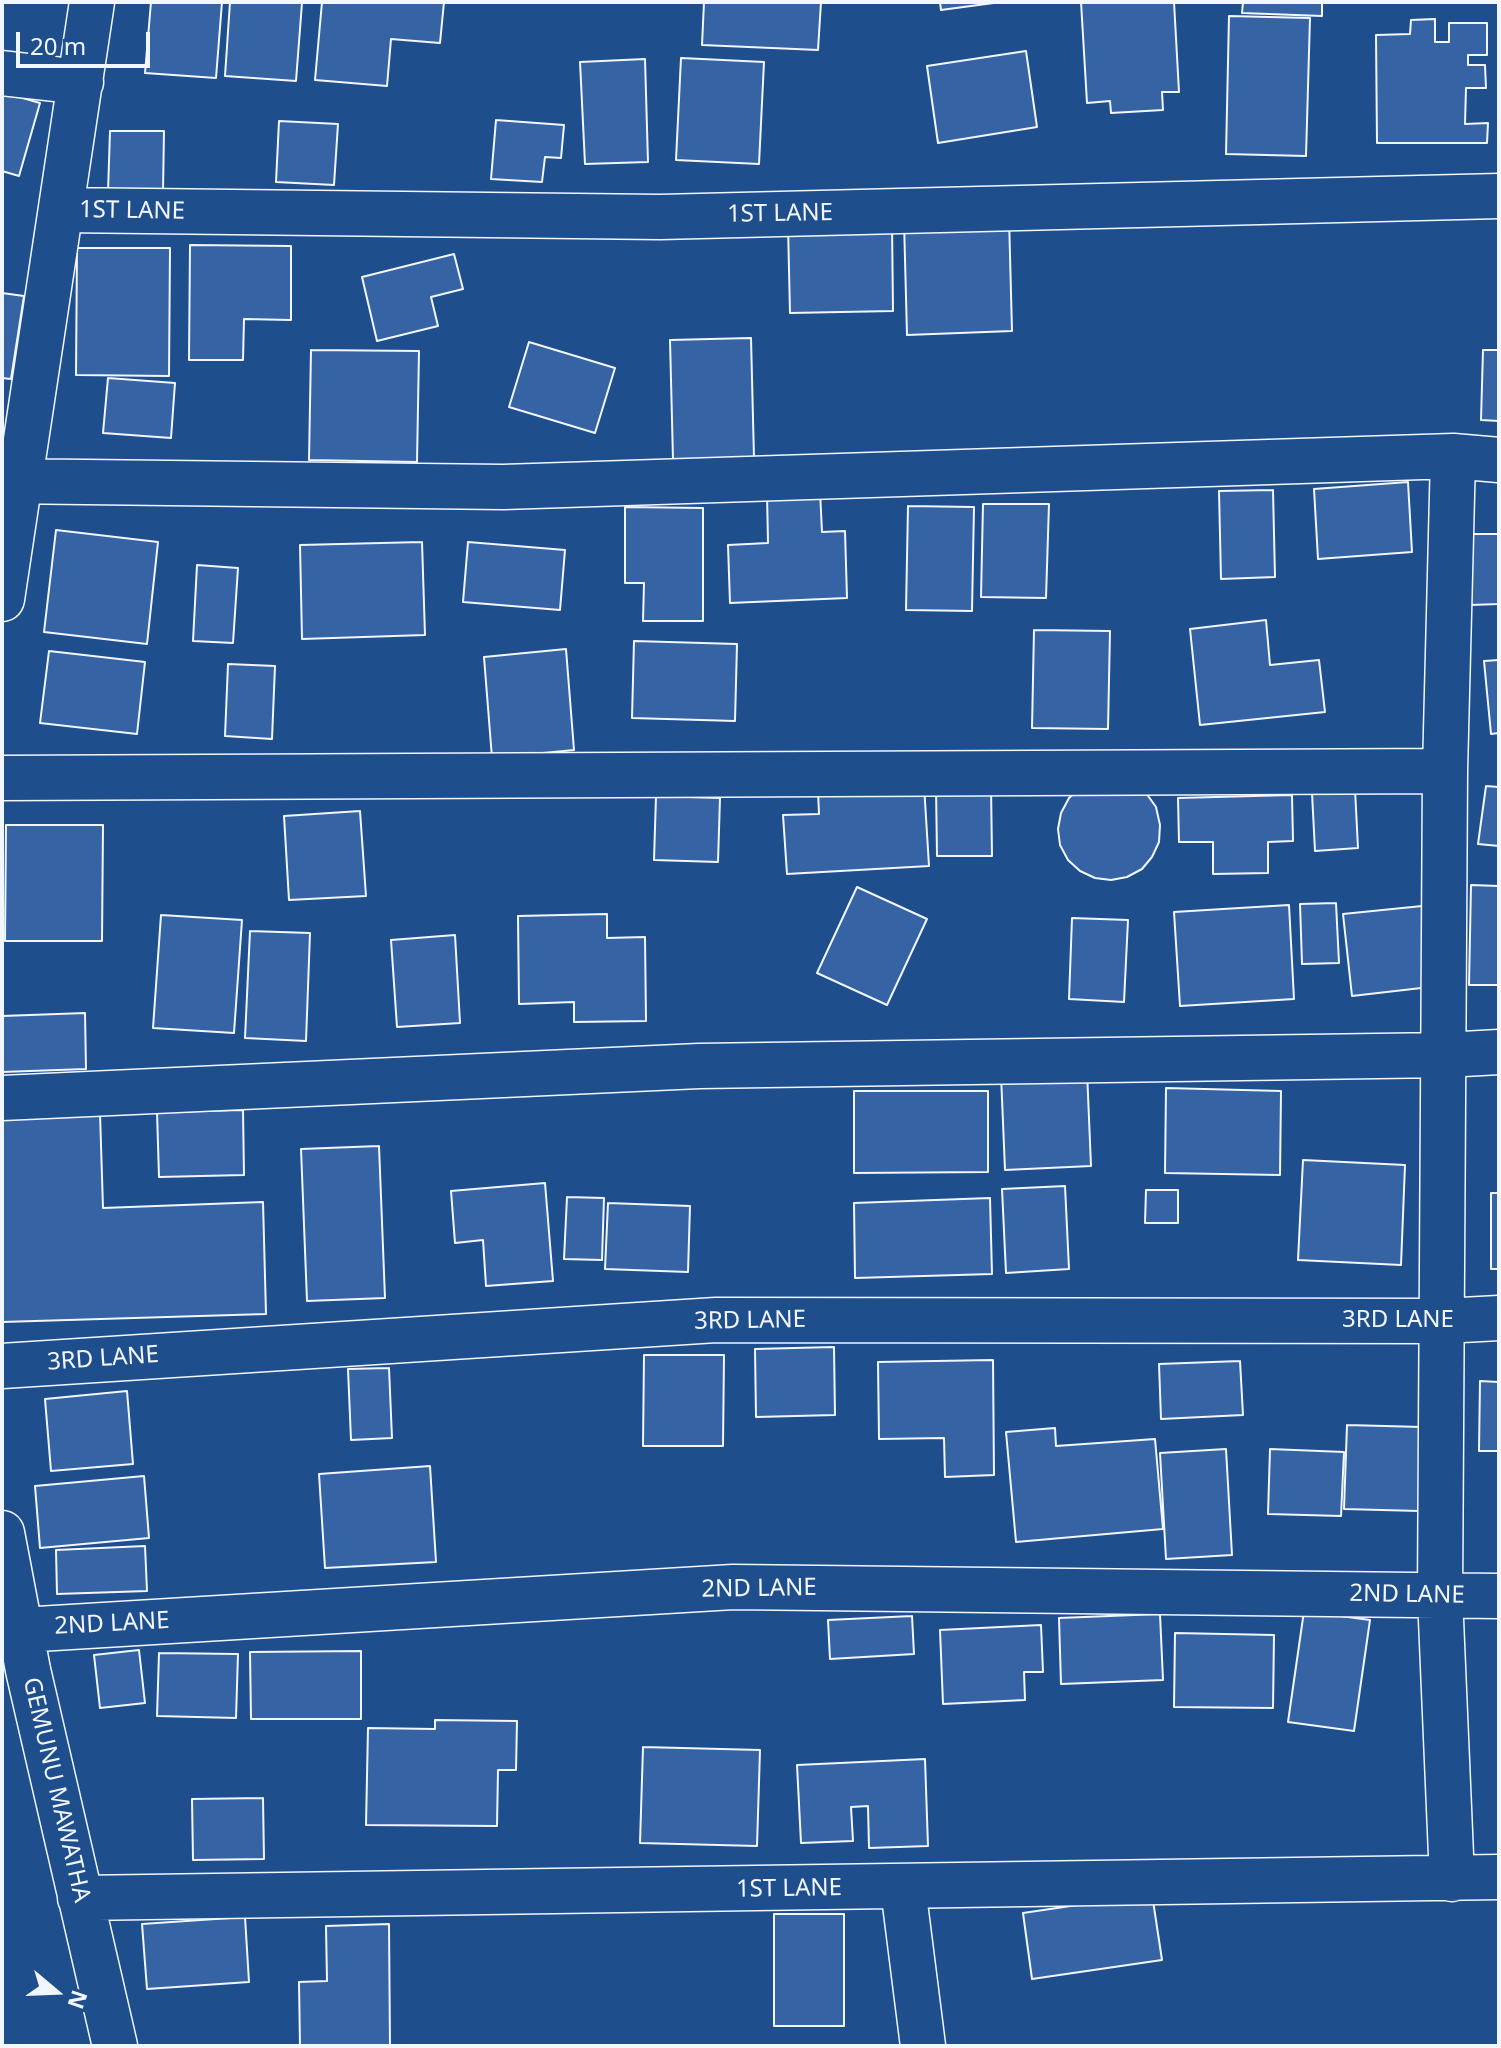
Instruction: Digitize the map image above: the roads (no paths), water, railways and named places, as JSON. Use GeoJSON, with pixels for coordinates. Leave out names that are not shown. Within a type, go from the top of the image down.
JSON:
{"type":"FeatureCollection","features":[{"type":"Feature","properties":{"kind":"street"},"geometry":{"type":"LineString","coordinates":[[2,599],[11,482],[61,210],[92,2]]}},
{"type":"Feature","properties":{"kind":"street"},"geometry":{"type":"LineString","coordinates":[[2,73],[81,82]]}},
{"type":"Feature","properties":{"kind":"street","name":"1ST LANE"},"geometry":{"type":"LineString","coordinates":[[61,210],[660,217],[1499,196]]}},
{"type":"Feature","properties":{"kind":"street"},"geometry":{"type":"LineString","coordinates":[[11,482],[503,487],[1453,456],[1499,460]]}},
{"type":"Feature","properties":{"kind":"street"},"geometry":{"type":"LineString","coordinates":[[1452,1879],[1440,1596],[1445,771],[1453,456]]}},
{"type":"Feature","properties":{"kind":"street"},"geometry":{"type":"LineString","coordinates":[[2,778],[1445,771]]}},
{"type":"Feature","properties":{"kind":"street"},"geometry":{"type":"LineString","coordinates":[[2,1098],[699,1066],[1499,1052]]}},
{"type":"Feature","properties":{"kind":"street","name":"3RD LANE"},"geometry":{"type":"LineString","coordinates":[[2,1366],[716,1320],[1443,1321],[1499,1318]]}},
{"type":"Feature","properties":{"kind":"street","name":"GEMUNU MAWATHA"},"geometry":{"type":"LineString","coordinates":[[2,1533],[17,1656],[115,2046]]}},
{"type":"Feature","properties":{"kind":"street","name":"2ND LANE"},"geometry":{"type":"LineString","coordinates":[[17,1656],[733,1587],[1499,1596]]}},
{"type":"Feature","properties":{"kind":"street","name":"1ST LANE"},"geometry":{"type":"LineString","coordinates":[[80,1898],[1499,1877]]}},
{"type":"Feature","properties":{"kind":"street"},"geometry":{"type":"LineString","coordinates":[[903,1888],[923,2046]]}}]}
